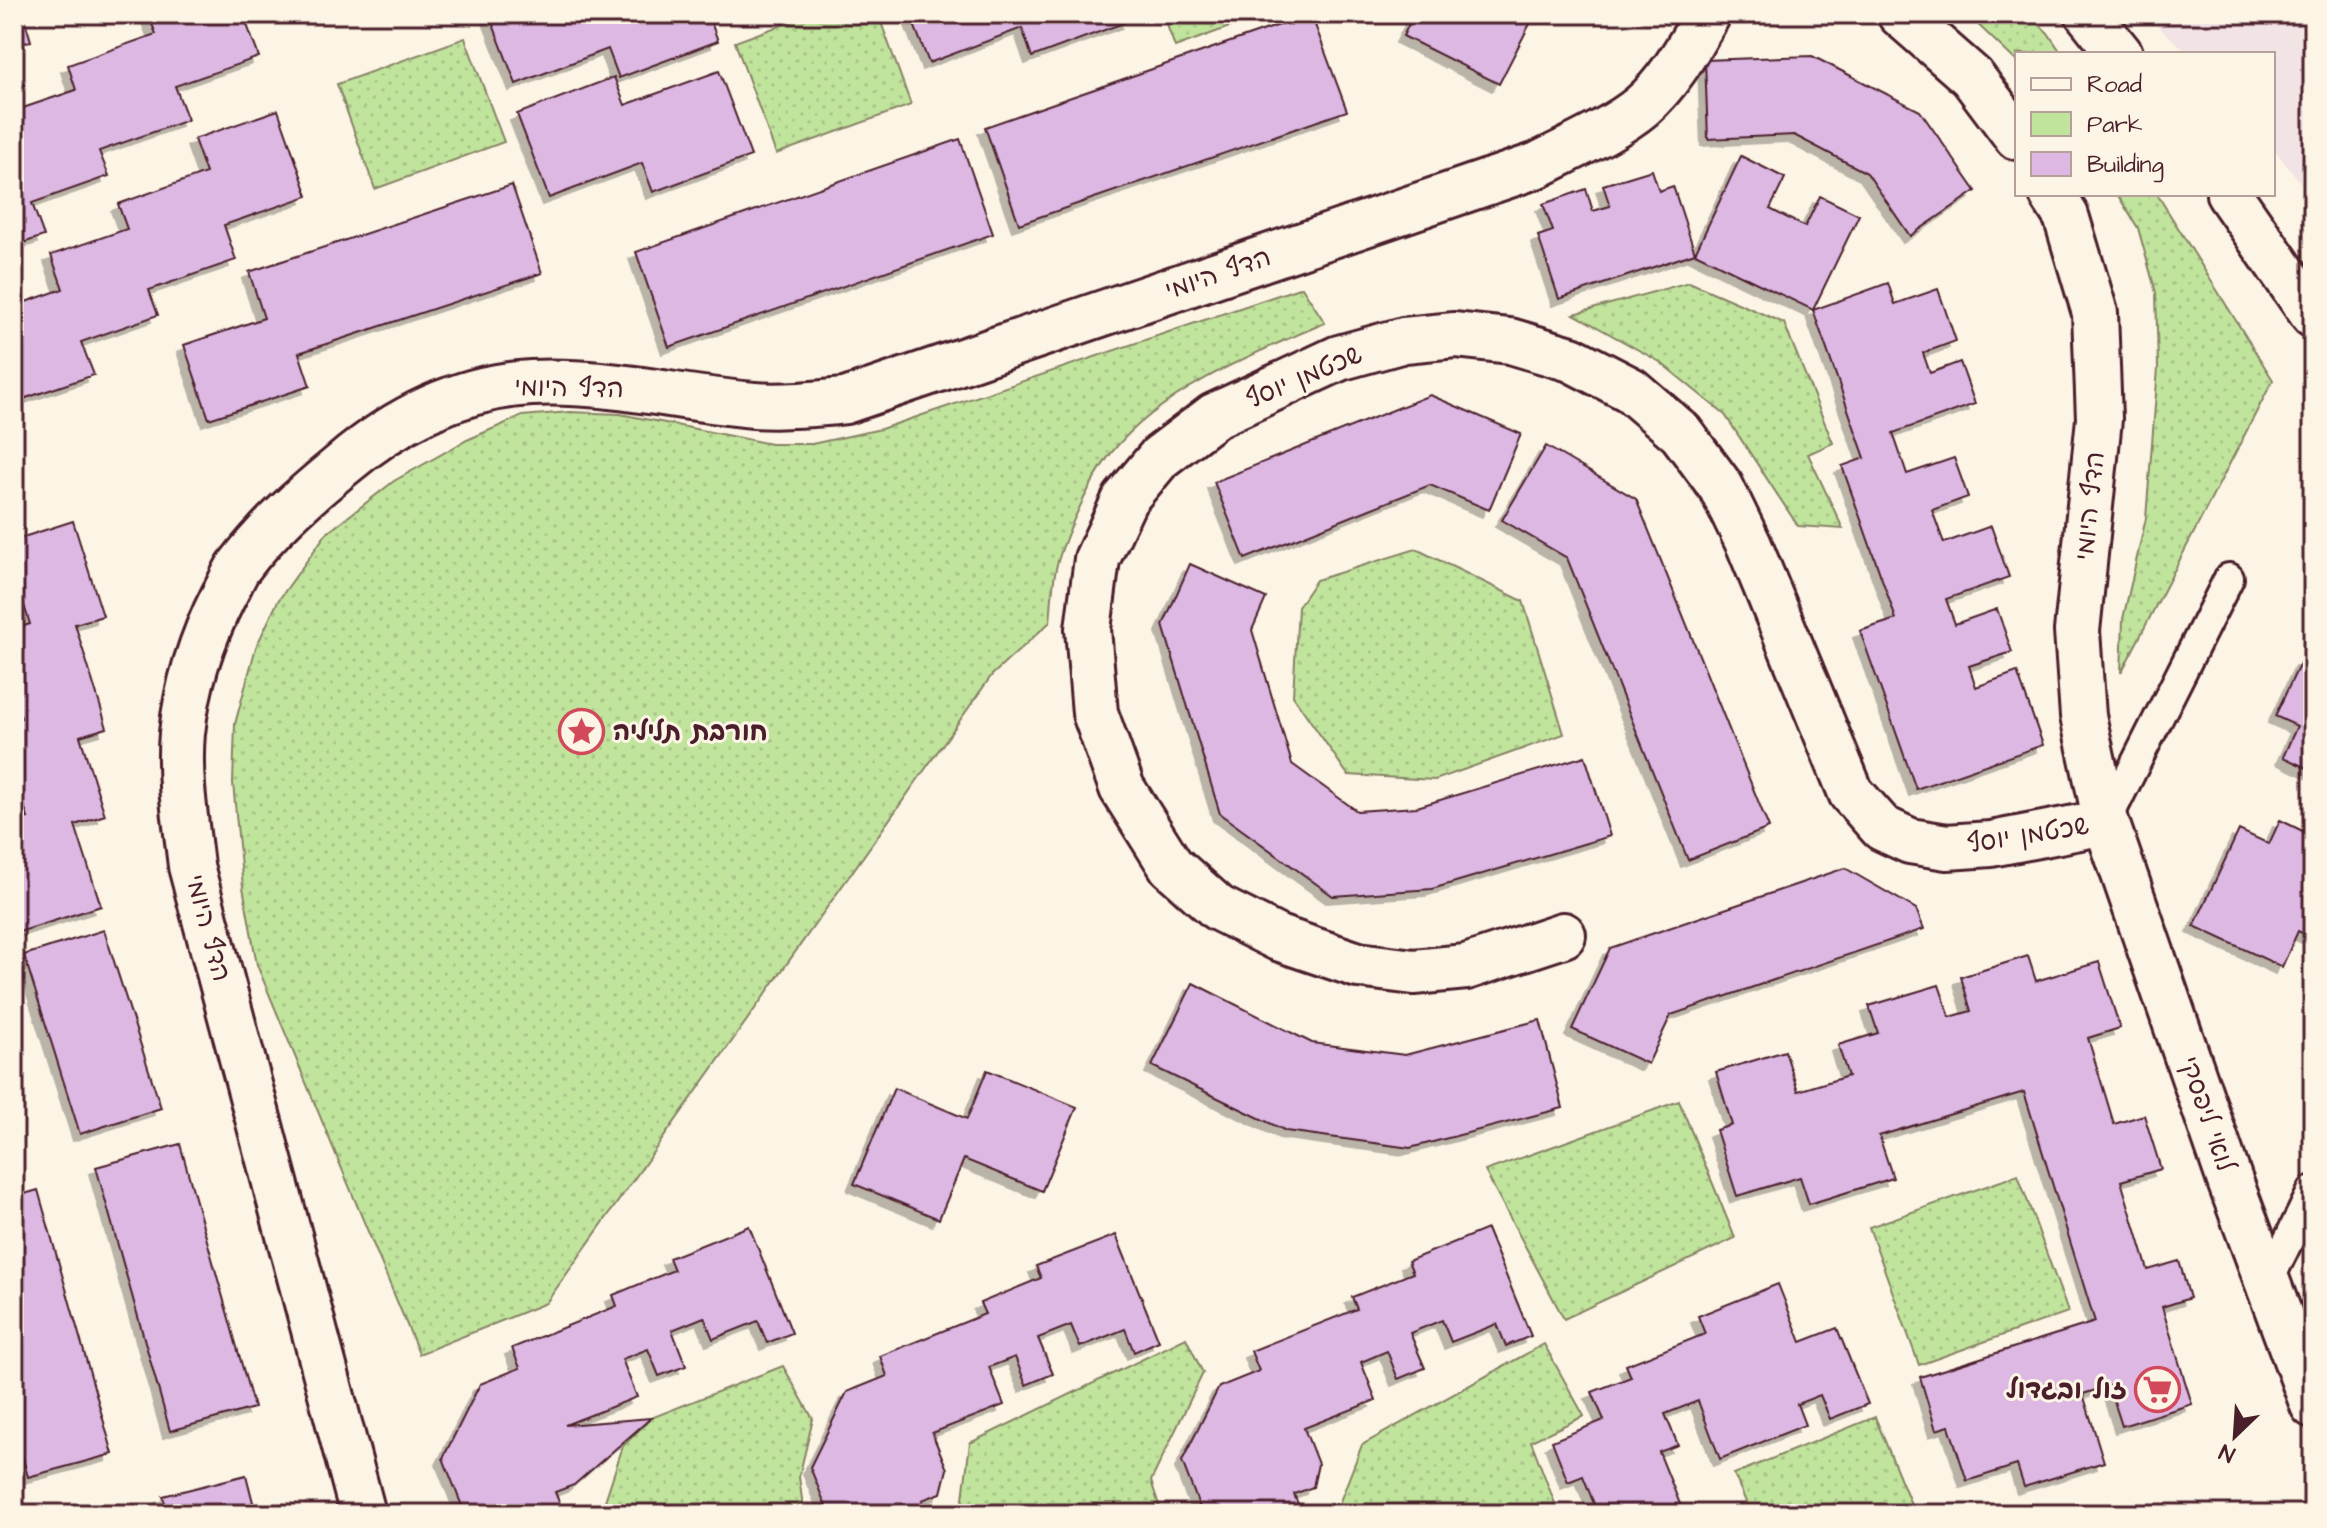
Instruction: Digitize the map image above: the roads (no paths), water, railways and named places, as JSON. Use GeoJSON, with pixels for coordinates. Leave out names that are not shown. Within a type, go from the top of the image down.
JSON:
{"type":"FeatureCollection","features":[{"type":"Feature","properties":{"kind":"street"},"geometry":{"type":"LineString","coordinates":[[1677,67],[1681,14]]}},
{"type":"Feature","properties":{"kind":"street","name":"הדף היומי"},"geometry":{"type":"LineString","coordinates":[[363,1514],[191,866],[182,792],[182,734],[204,636],[236,571],[264,537],[300,500],[353,455],[397,424],[438,404],[482,389],[532,383],[599,384],[755,405],[845,401],[1538,165],[1605,130],[1642,106],[1677,67],[1708,14]]}},
{"type":"Feature","properties":{"kind":"street"},"geometry":{"type":"LineString","coordinates":[[1900,14],[1972,77],[2015,134]]}},
{"type":"Feature","properties":{"kind":"street"},"geometry":{"type":"LineString","coordinates":[[2088,14],[2118,52]]}},
{"type":"Feature","properties":{"kind":"street","name":"הדף היומי"},"geometry":{"type":"LineString","coordinates":[[2053,196],[2066,216],[2095,313],[2099,419],[2077,631],[2083,716],[2106,822]]}},
{"type":"Feature","properties":{"kind":"street"},"geometry":{"type":"LineString","coordinates":[[2230,196],[2313,315]]}},
{"type":"Feature","properties":{"kind":"street","name":"שכטמן יוסף"},"geometry":{"type":"LineString","coordinates":[[1563,935],[1466,967],[1414,972],[1358,965],[1278,938],[1218,908],[1171,866],[1122,788],[1095,713],[1088,629],[1097,559],[1125,499],[1160,457],[1214,416],[1339,358],[1404,340],[1455,335],[1510,341],[1571,359],[1631,390],[1681,433],[1721,487],[1749,545],[1851,793],[1882,828],[1910,841],[1947,847],[1991,844],[2106,822]]}},
{"type":"Feature","properties":{"kind":"street","name":"לואי ליפסקי"},"geometry":{"type":"LineString","coordinates":[[2106,822],[2230,1181],[2313,1405]]}},
{"type":"Feature","properties":{"kind":"lane"},"geometry":{"type":"LineString","coordinates":[[2106,822],[2229,578]]}},
{"type":"Feature","properties":{"kind":"lane"},"geometry":{"type":"LineString","coordinates":[[2268,1282],[2313,1190]]}},
{"type":"Feature","properties":{"kind":"place","name":"חורבת תליליה"},"geometry":{"type":"Point","coordinates":[582,732]}},
{"type":"Feature","properties":{"kind":"place","name":"זול ובגדול"},"geometry":{"type":"Point","coordinates":[2158,1390]}}]}
